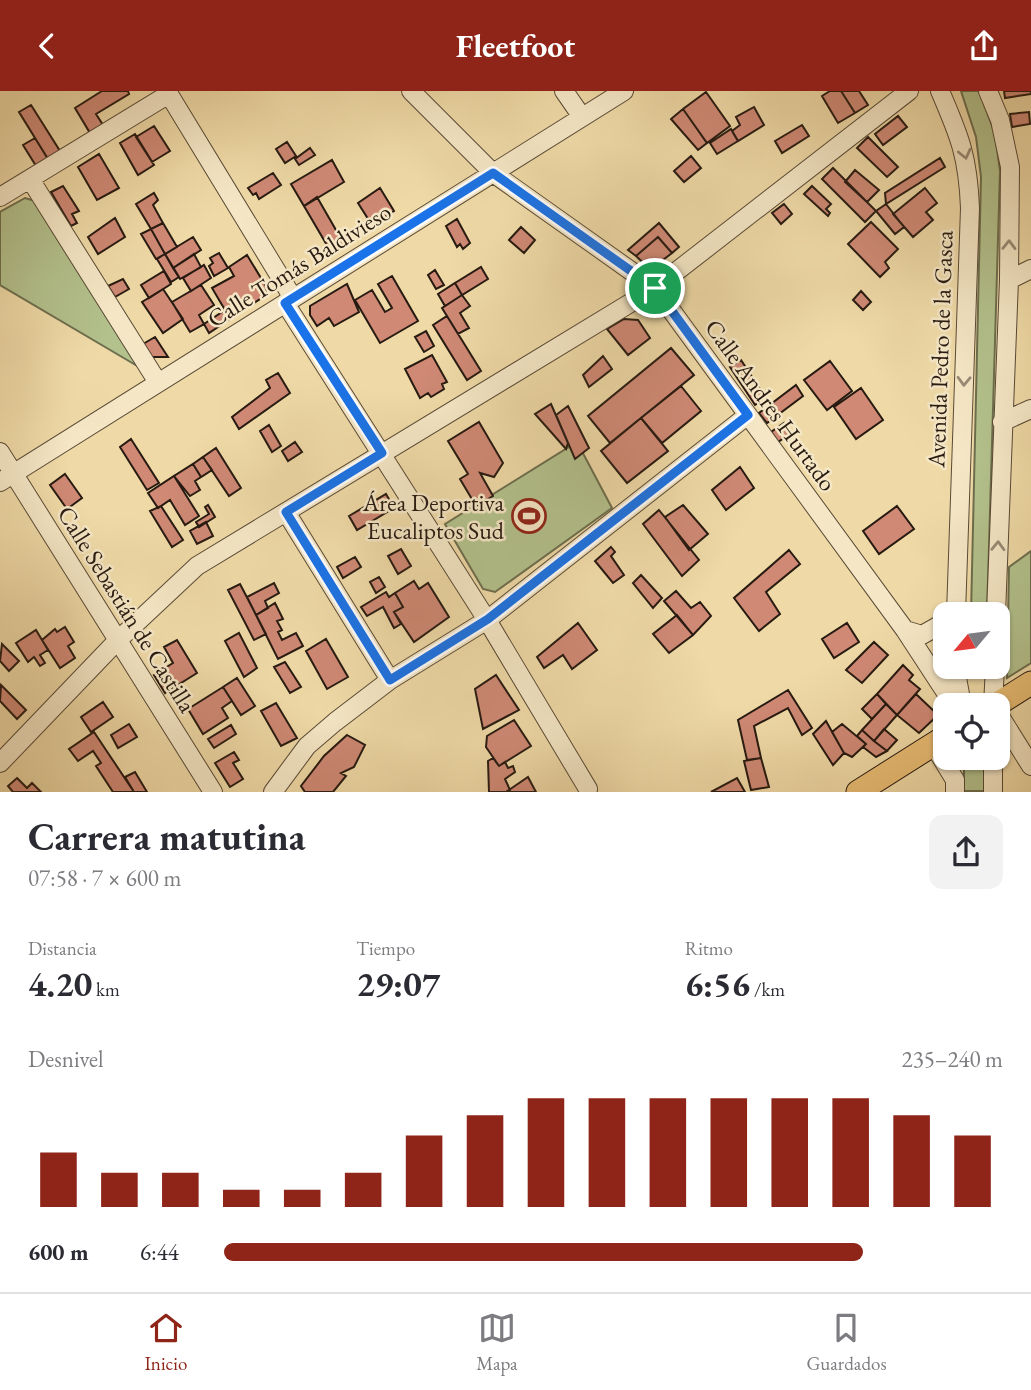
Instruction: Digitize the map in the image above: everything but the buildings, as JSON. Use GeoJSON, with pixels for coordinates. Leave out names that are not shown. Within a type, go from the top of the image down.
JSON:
{"type":"FeatureCollection","features":[{"type":"Feature","properties":{"kind":"main road"},"geometry":{"type":"LineString","coordinates":[[1010,696],[1031,683]]}},
{"type":"Feature","properties":{"kind":"main road"},"geometry":{"type":"LineString","coordinates":[[858,792],[933,745]]}},
{"type":"Feature","properties":{"kind":"street","name":"Calle Andres Hurtado"},"geometry":{"type":"LineString","coordinates":[[411,91],[493,173],[655,288],[905,630],[946,693]]}},
{"type":"Feature","properties":{"kind":"street"},"geometry":{"type":"LineString","coordinates":[[564,91],[582,117]]}},
{"type":"Feature","properties":{"kind":"street","name":"Calle Tomás Baldivieso"},"geometry":{"type":"LineString","coordinates":[[7,478],[157,381],[624,91]]}},
{"type":"Feature","properties":{"kind":"street"},"geometry":{"type":"LineString","coordinates":[[0,763],[117,641],[197,566],[655,288],[909,91]]}},
{"type":"Feature","properties":{"kind":"street","name":"Avenida Pedro de la Gasca"},"geometry":{"type":"LineString","coordinates":[[940,91],[962,142],[970,195],[954,602]]}},
{"type":"Feature","properties":{"kind":"street"},"geometry":{"type":"LineString","coordinates":[[988,91],[1006,143],[1010,167],[1009,280],[996,602]]}},
{"type":"Feature","properties":{"kind":"street"},"geometry":{"type":"LineString","coordinates":[[0,197],[168,92],[289,300],[488,619],[587,789]]}},
{"type":"Feature","properties":{"kind":"street"},"geometry":{"type":"LineString","coordinates":[[30,179],[157,381]]}},
{"type":"Feature","properties":{"kind":"street"},"geometry":{"type":"LineString","coordinates":[[1009,280],[1031,269]]}},
{"type":"Feature","properties":{"kind":"street"},"geometry":{"type":"LineString","coordinates":[[1002,422],[1031,409]]}},
{"type":"Feature","properties":{"kind":"street"},"geometry":{"type":"LineString","coordinates":[[273,792],[307,746],[390,680],[488,619],[748,415]]}},
{"type":"Feature","properties":{"kind":"street","name":"Calle Sebastián de Castilla"},"geometry":{"type":"LineString","coordinates":[[0,452],[7,478],[117,641],[213,792]]}},
{"type":"Feature","properties":{"kind":"street"},"geometry":{"type":"LineString","coordinates":[[286,512],[390,680]]}},
{"type":"Feature","properties":{"kind":"street"},"geometry":{"type":"LineString","coordinates":[[905,630],[922,635],[933,629]]}},
{"type":"Feature","properties":{"kind":"street"},"geometry":{"type":"LineString","coordinates":[[1010,732],[1031,766]]}},
{"type":"Feature","properties":{"kind":"street"},"geometry":{"type":"LineString","coordinates":[[951,770],[955,780],[955,792]]}},
{"type":"Feature","properties":{"kind":"street"},"geometry":{"type":"LineString","coordinates":[[993,770],[993,792]]}},
{"type":"Feature","properties":{"kind":"green space"},"geometry":{"type":"Polygon","coordinates":[[[961,91],[979,91],[995,134],[1000,171],[987,602],[971,602],[981,177],[976,137],[961,91]]]}},
{"type":"Feature","properties":{"kind":"green space"},"geometry":{"type":"Polygon","coordinates":[[[25,198],[35,201],[139,367],[0,285],[0,212],[25,198]]]}},
{"type":"Feature","properties":{"kind":"green space","name":"Área Deportiva Eucaliptos Sud"},"geometry":{"type":"Polygon","coordinates":[[[577,442],[612,508],[495,592],[483,589],[445,524],[577,442]]]}},
{"type":"Feature","properties":{"kind":"green space"},"geometry":{"type":"Polygon","coordinates":[[[1031,551],[1031,663],[1010,676],[1008,602],[1009,567],[1031,551]]]}},
{"type":"Feature","properties":{"kind":"green space"},"geometry":{"type":"Polygon","coordinates":[[[964,770],[988,770],[988,791],[964,791],[964,770]]]}},
{"type":"Feature","properties":{"kind":"place","name":"Área Deportiva Eucaliptos Sud"},"geometry":{"type":"Point","coordinates":[529,516]}},
{"type":"Feature","properties":{"kind":"route"},"geometry":{"type":"LineString","coordinates":[[493,173],[655,288],[748,415],[488,619],[390,680],[286,512],[382,453],[285,303],[493,173]]}}]}
